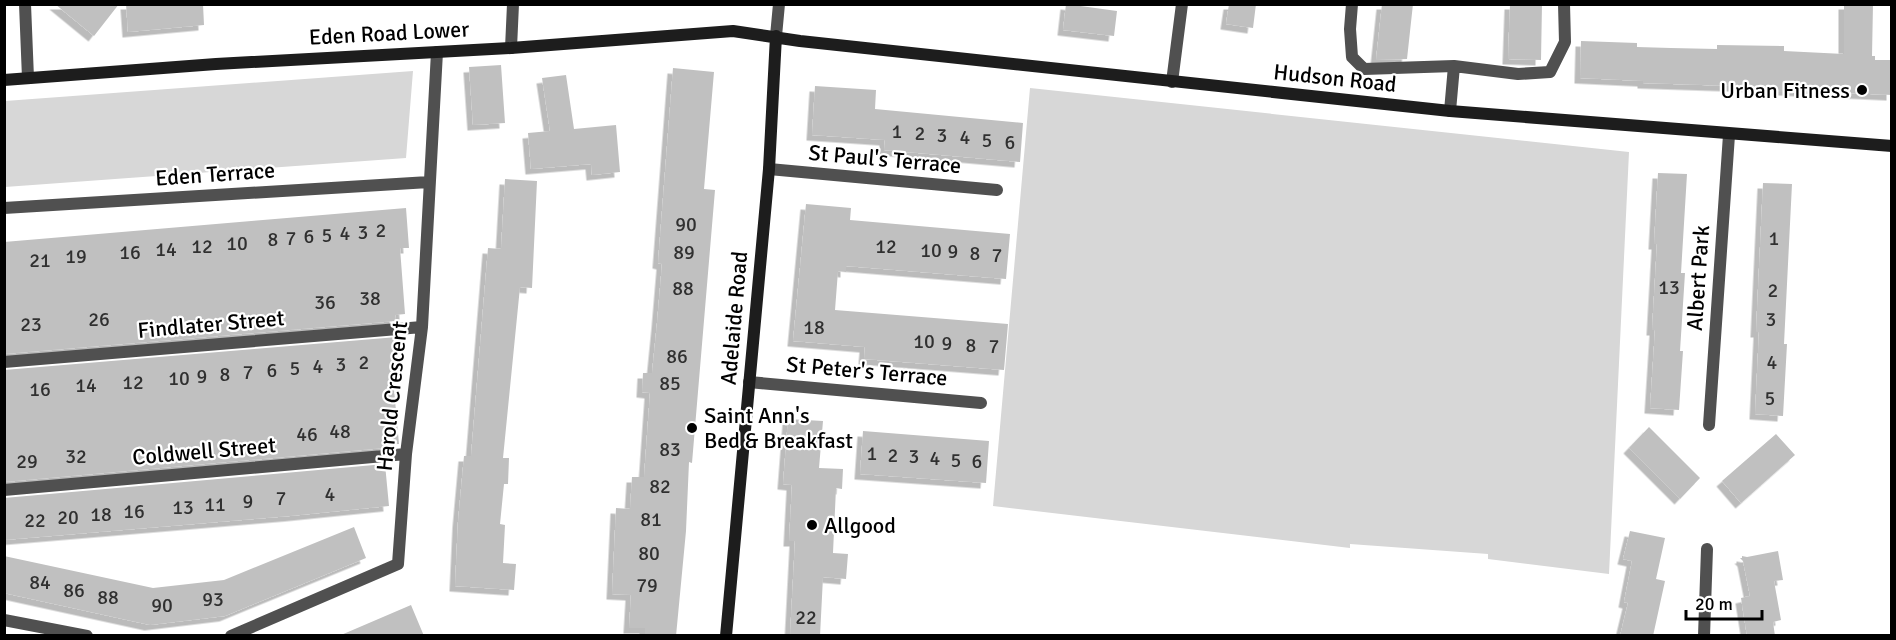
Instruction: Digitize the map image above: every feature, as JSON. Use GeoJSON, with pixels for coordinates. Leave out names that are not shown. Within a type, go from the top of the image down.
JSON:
{"type":"FeatureCollection","features":[{"type":"Feature","properties":{"kind":"street"},"geometry":{"type":"LineString","coordinates":[[25,4],[28,78]]}},
{"type":"Feature","properties":{"kind":"street"},"geometry":{"type":"LineString","coordinates":[[511,48],[513,4]]}},
{"type":"Feature","properties":{"kind":"street","name":"Adelaide Road"},"geometry":{"type":"LineString","coordinates":[[726,636],[769,169],[779,4]]}},
{"type":"Feature","properties":{"kind":"street"},"geometry":{"type":"LineString","coordinates":[[1172,82],[1182,4]]}},
{"type":"Feature","properties":{"kind":"street"},"geometry":{"type":"LineString","coordinates":[[1352,4],[1350,30],[1352,57],[1364,69],[1454,66],[1518,74],[1550,72],[1565,42],[1564,4]]}},
{"type":"Feature","properties":{"kind":"street","name":"Eden Road Lower"},"geometry":{"type":"LineString","coordinates":[[4,80],[228,63],[511,48],[733,31],[776,36]]}},
{"type":"Feature","properties":{"kind":"street","name":"Hudson Road"},"geometry":{"type":"LineString","coordinates":[[776,36],[800,41],[1450,111],[1730,135],[1892,146]]}},
{"type":"Feature","properties":{"kind":"street","name":"Harold Crescent"},"geometry":{"type":"LineString","coordinates":[[231,636],[398,564],[406,454],[422,327],[437,52]]}},
{"type":"Feature","properties":{"kind":"street"},"geometry":{"type":"LineString","coordinates":[[1450,111],[1454,66]]}},
{"type":"Feature","properties":{"kind":"street","name":"Albert Park"},"geometry":{"type":"LineString","coordinates":[[1709,425],[1730,135]]}},
{"type":"Feature","properties":{"kind":"street","name":"St Paul's Terrace"},"geometry":{"type":"LineString","coordinates":[[769,169],[997,190]]}},
{"type":"Feature","properties":{"kind":"street","name":"Eden Terrace"},"geometry":{"type":"LineString","coordinates":[[4,208],[429,182]]}},
{"type":"Feature","properties":{"kind":"street","name":"Findlater Street"},"geometry":{"type":"LineString","coordinates":[[4,363],[422,327]]}},
{"type":"Feature","properties":{"kind":"street","name":"St Peter's Terrace"},"geometry":{"type":"LineString","coordinates":[[749,382],[981,403]]}},
{"type":"Feature","properties":{"kind":"street","name":"Coldwell Street"},"geometry":{"type":"LineString","coordinates":[[4,490],[406,454]]}},
{"type":"Feature","properties":{"kind":"street"},"geometry":{"type":"LineString","coordinates":[[1704,636],[1707,549]]}},
{"type":"Feature","properties":{"kind":"street"},"geometry":{"type":"LineString","coordinates":[[4,620],[87,636]]}},
{"type":"Feature","properties":{"kind":"shaded area"},"geometry":{"type":"Polygon","coordinates":[[[413,71],[406,158],[5,187],[5,101],[413,71]]]}},
{"type":"Feature","properties":{"kind":"shaded area"},"geometry":{"type":"Polygon","coordinates":[[[1030,88],[1629,152],[1609,574],[1488,559],[1488,554],[1350,544],[1350,548],[993,506],[1030,88]]]}},
{"type":"Feature","properties":{"kind":"building"},"geometry":{"type":"Polygon","coordinates":[[[55,4],[119,4],[94,36],[55,4]]]}},
{"type":"Feature","properties":{"kind":"building"},"geometry":{"type":"Polygon","coordinates":[[[126,4],[203,4],[204,25],[128,32],[126,4]]]}},
{"type":"Feature","properties":{"kind":"building"},"geometry":{"type":"Polygon","coordinates":[[[1066,4],[1117,11],[1114,36],[1063,30],[1066,4]]]}},
{"type":"Feature","properties":{"kind":"building"},"geometry":{"type":"Polygon","coordinates":[[[1229,4],[1256,4],[1253,28],[1226,24],[1229,4]]]}},
{"type":"Feature","properties":{"kind":"building"},"geometry":{"type":"Polygon","coordinates":[[[1382,4],[1413,4],[1407,59],[1376,60],[1382,4]]]}},
{"type":"Feature","properties":{"kind":"building"},"geometry":{"type":"Polygon","coordinates":[[[1510,4],[1542,4],[1541,60],[1508,59],[1510,4]]]}},
{"type":"Feature","properties":{"kind":"building"},"geometry":{"type":"Polygon","coordinates":[[[1844,4],[1873,4],[1872,56],[1875,56],[1875,60],[1892,60],[1892,95],[1783,90],[1783,92],[1762,92],[1762,87],[1643,83],[1643,81],[1580,78],[1581,41],[1637,43],[1637,47],[1671,48],[1717,49],[1717,45],[1784,46],[1784,51],[1844,54],[1844,4]]]}},
{"type":"Feature","properties":{"kind":"building"},"geometry":{"type":"Polygon","coordinates":[[[501,65],[505,123],[473,125],[469,67],[501,65]]]}},
{"type":"Feature","properties":{"kind":"building"},"geometry":{"type":"Polygon","coordinates":[[[673,68],[714,72],[704,189],[715,190],[692,463],[689,462],[686,531],[676,636],[645,636],[645,628],[629,628],[631,595],[612,594],[616,508],[630,509],[632,477],[644,477],[650,393],[642,392],[643,373],[652,373],[657,323],[662,264],[658,263],[673,68]]]}},
{"type":"Feature","properties":{"kind":"building"},"geometry":{"type":"Polygon","coordinates":[[[566,75],[574,129],[616,125],[620,172],[592,175],[591,164],[531,169],[528,133],[550,131],[542,78],[566,75]]]}},
{"type":"Feature","properties":{"kind":"building"},"geometry":{"type":"Polygon","coordinates":[[[815,86],[876,90],[875,109],[1023,123],[1020,162],[884,150],[885,140],[812,135],[815,86]]]}},
{"type":"Feature","properties":{"kind":"building"},"geometry":{"type":"Polygon","coordinates":[[[1658,173],[1687,174],[1681,273],[1685,273],[1679,410],[1650,408],[1655,330],[1652,330],[1658,173]]]}},
{"type":"Feature","properties":{"kind":"building"},"geometry":{"type":"Polygon","coordinates":[[[505,179],[537,181],[532,288],[520,287],[503,458],[509,458],[508,484],[504,484],[500,524],[505,525],[503,563],[516,564],[514,590],[455,586],[464,456],[471,456],[488,248],[501,249],[505,179]]]}},
{"type":"Feature","properties":{"kind":"building"},"geometry":{"type":"Polygon","coordinates":[[[1763,183],[1792,184],[1783,416],[1755,414],[1759,332],[1756,332],[1763,183]]]}},
{"type":"Feature","properties":{"kind":"building"},"geometry":{"type":"Polygon","coordinates":[[[806,204],[851,208],[850,220],[1010,234],[1006,279],[846,266],[846,272],[838,271],[835,310],[1008,324],[1004,370],[864,359],[865,347],[793,341],[806,204]]]}},
{"type":"Feature","properties":{"kind":"building"},"geometry":{"type":"Polygon","coordinates":[[[406,208],[409,248],[400,248],[405,314],[395,315],[396,321],[4,354],[4,242],[406,208]]]}},
{"type":"Feature","properties":{"kind":"building"},"geometry":{"type":"Polygon","coordinates":[[[397,337],[400,377],[393,378],[399,444],[383,445],[384,448],[4,482],[4,370],[397,337]]]}},
{"type":"Feature","properties":{"kind":"building"},"geometry":{"type":"Polygon","coordinates":[[[788,419],[823,421],[819,468],[843,469],[842,489],[836,488],[833,553],[848,554],[846,579],[823,577],[820,636],[790,636],[795,541],[789,541],[792,485],[783,484],[788,419]]]}},
{"type":"Feature","properties":{"kind":"building"},"geometry":{"type":"Polygon","coordinates":[[[1649,427],[1700,478],[1680,499],[1629,448],[1649,427]]]}},
{"type":"Feature","properties":{"kind":"building"},"geometry":{"type":"Polygon","coordinates":[[[863,431],[989,441],[986,483],[860,474],[863,431]]]}},
{"type":"Feature","properties":{"kind":"building"},"geometry":{"type":"Polygon","coordinates":[[[1776,434],[1795,455],[1741,503],[1722,481],[1776,434]]]}},
{"type":"Feature","properties":{"kind":"building"},"geometry":{"type":"Polygon","coordinates":[[[385,464],[389,506],[4,540],[4,498],[385,464]]]}},
{"type":"Feature","properties":{"kind":"building"},"geometry":{"type":"Polygon","coordinates":[[[354,527],[366,558],[225,616],[150,625],[4,593],[4,556],[153,588],[224,580],[354,527]]]}},
{"type":"Feature","properties":{"kind":"building"},"geometry":{"type":"Polygon","coordinates":[[[1630,531],[1665,538],[1656,579],[1665,581],[1653,636],[1620,636],[1628,603],[1624,602],[1632,561],[1623,559],[1630,531]]]}},
{"type":"Feature","properties":{"kind":"building"},"geometry":{"type":"Polygon","coordinates":[[[1778,551],[1783,580],[1774,581],[1781,620],[1773,622],[1775,636],[1747,636],[1741,598],[1750,596],[1743,561],[1740,558],[1778,551]]]}},
{"type":"Feature","properties":{"kind":"building"},"geometry":{"type":"Polygon","coordinates":[[[411,605],[424,636],[341,636],[341,635],[411,605]]]}},
{"type":"Feature","properties":{"kind":"place","name":"Urban Fitness"},"geometry":{"type":"Point","coordinates":[1862,90]}},
{"type":"Feature","properties":{"kind":"place","name":"Saint Ann's Bed & Breakfast"},"geometry":{"type":"Point","coordinates":[692,428]}},
{"type":"Feature","properties":{"kind":"place","name":"Allgood"},"geometry":{"type":"Point","coordinates":[812,525]}}]}
